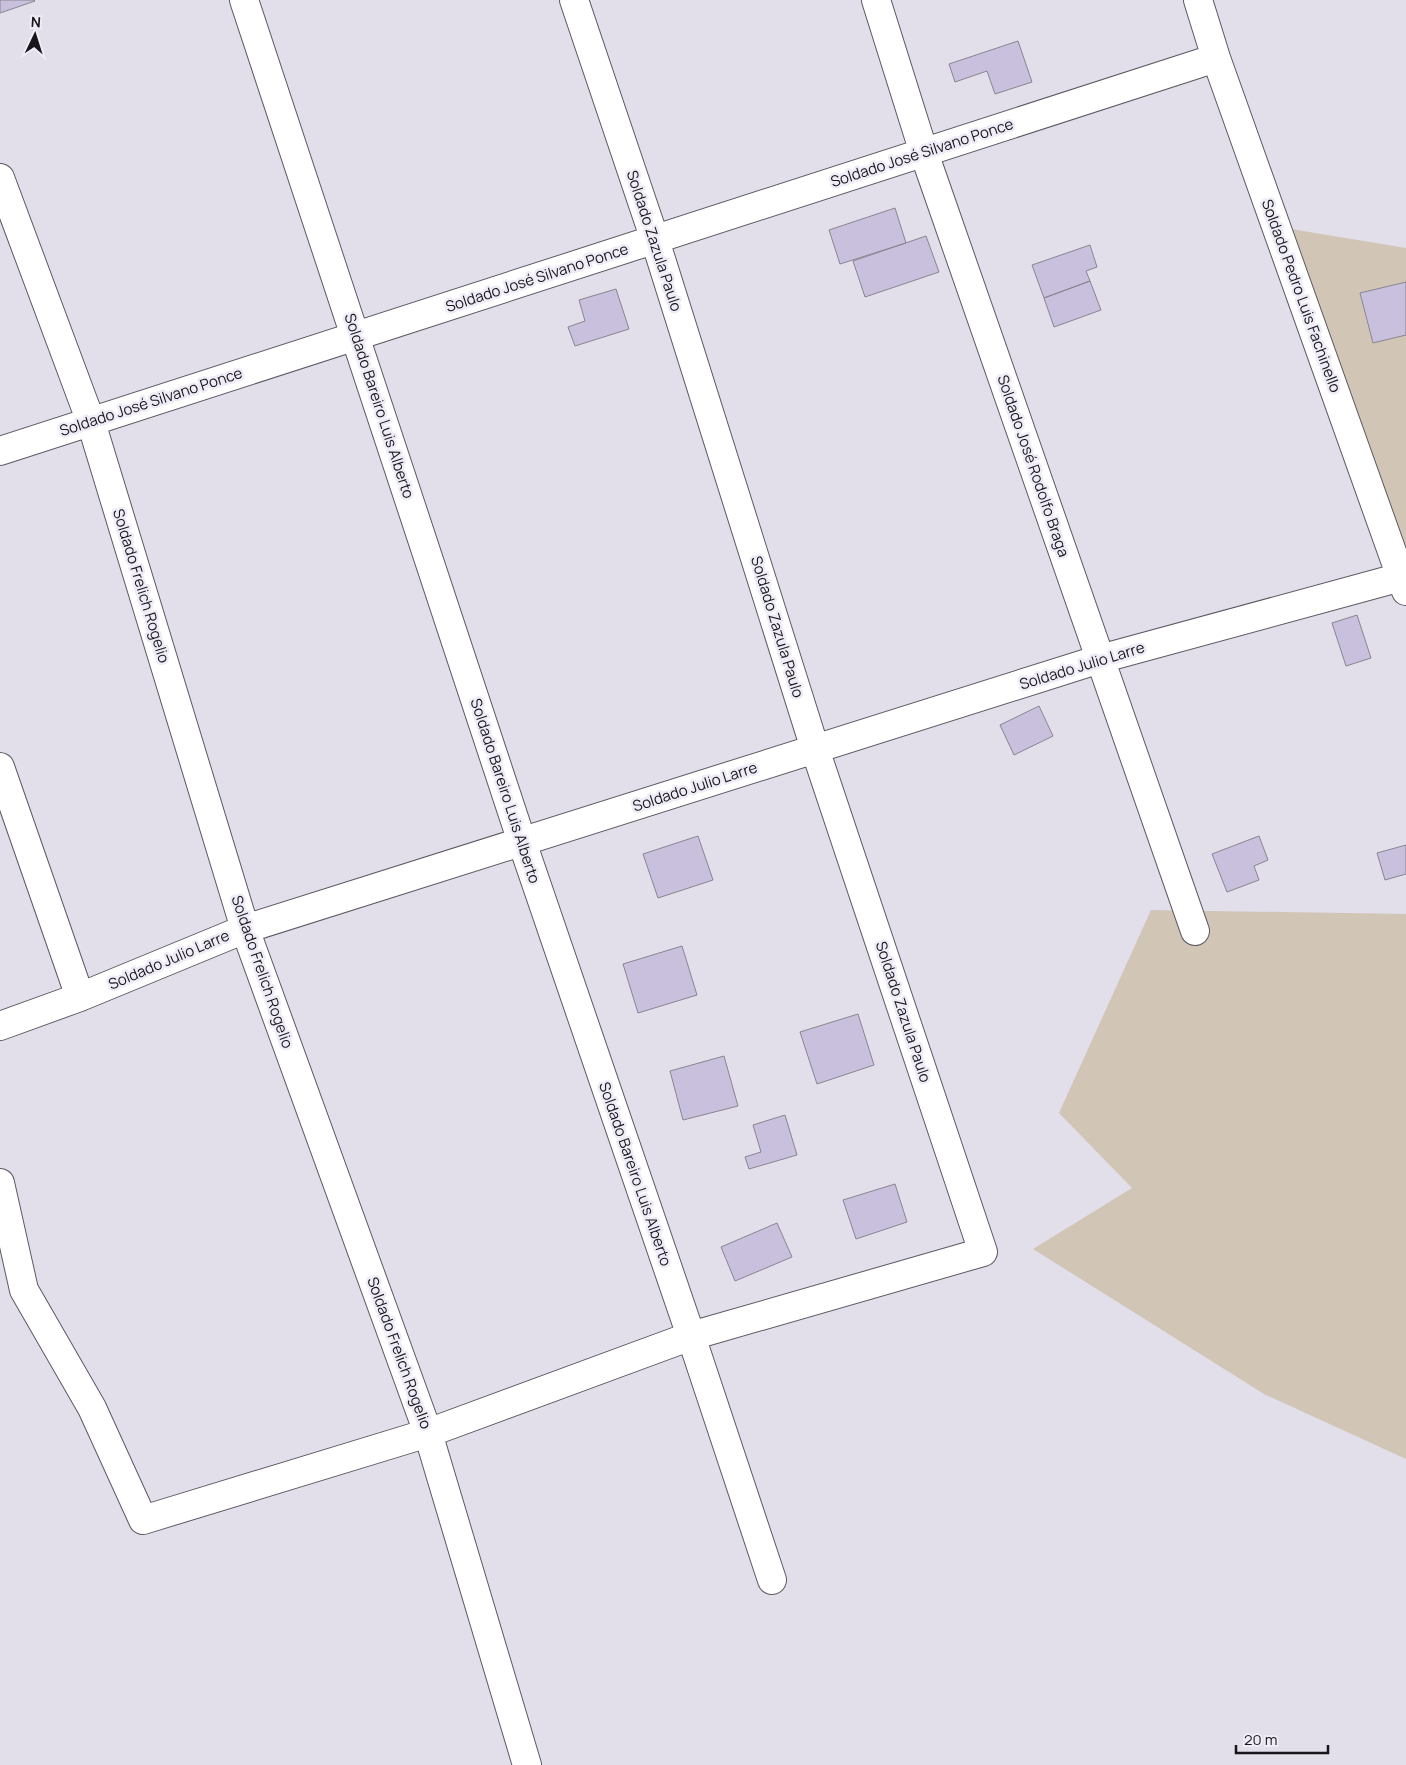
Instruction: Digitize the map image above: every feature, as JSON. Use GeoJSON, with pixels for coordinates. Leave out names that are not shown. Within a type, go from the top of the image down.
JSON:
{"type":"FeatureCollection","features":[{"type":"Feature","properties":{"kind":"street","name":"Soldado Bareiro Luis Alberto"},"geometry":{"type":"LineString","coordinates":[[244,0],[522,842],[691,1336],[772,1580]]}},
{"type":"Feature","properties":{"kind":"street","name":"Soldado Zazula Paulo"},"geometry":{"type":"LineString","coordinates":[[574,0],[655,240],[815,749],[983,1252],[691,1336]]}},
{"type":"Feature","properties":{"kind":"street","name":"Soldado José Rodolfo Braga"},"geometry":{"type":"LineString","coordinates":[[876,0],[924,152],[1195,930]]}},
{"type":"Feature","properties":{"kind":"street","name":"Soldado Pedro Luis Fachinello"},"geometry":{"type":"LineString","coordinates":[[1198,0],[1216,58],[1404,584]]}},
{"type":"Feature","properties":{"kind":"street","name":"Soldado José Silvano Ponce"},"geometry":{"type":"LineString","coordinates":[[0,451],[1216,58]]}},
{"type":"Feature","properties":{"kind":"street","name":"Soldado Frelich Rogelio"},"geometry":{"type":"LineString","coordinates":[[0,178],[91,422],[245,929],[428,1433],[528,1765]]}},
{"type":"Feature","properties":{"kind":"street","name":"Soldado Julio Larre"},"geometry":{"type":"LineString","coordinates":[[0,1026],[80,997],[245,929],[815,749],[1100,660],[1404,584]]}},
{"type":"Feature","properties":{"kind":"street"},"geometry":{"type":"LineString","coordinates":[[0,767],[80,997]]}},
{"type":"Feature","properties":{"kind":"street"},"geometry":{"type":"LineString","coordinates":[[0,1183],[24,1290],[92,1408],[142,1520],[428,1433],[691,1336]]}},
{"type":"Feature","properties":{"kind":"shaded area"},"geometry":{"type":"Polygon","coordinates":[[[1285,228],[1406,248],[1406,583],[1285,228]]]}},
{"type":"Feature","properties":{"kind":"shaded area"},"geometry":{"type":"Polygon","coordinates":[[[1151,910],[1406,914],[1406,1459],[1264,1394],[1033,1249],[1132,1188],[1059,1113],[1151,910]]]}},
{"type":"Feature","properties":{"kind":"building"},"geometry":{"type":"Polygon","coordinates":[[[0,0],[34,0],[35,1],[0,13],[0,0]]]}},
{"type":"Feature","properties":{"kind":"building"},"geometry":{"type":"Polygon","coordinates":[[[1018,41],[1032,82],[995,94],[987,71],[955,82],[949,64],[1018,41]]]}},
{"type":"Feature","properties":{"kind":"building"},"geometry":{"type":"Polygon","coordinates":[[[895,208],[906,243],[840,264],[829,230],[895,208]]]}},
{"type":"Feature","properties":{"kind":"building"},"geometry":{"type":"Polygon","coordinates":[[[926,236],[939,272],[865,297],[853,261],[926,236]]]}},
{"type":"Feature","properties":{"kind":"building"},"geometry":{"type":"Polygon","coordinates":[[[1090,245],[1097,267],[1086,271],[1090,281],[1044,298],[1032,265],[1090,245]]]}},
{"type":"Feature","properties":{"kind":"building"},"geometry":{"type":"Polygon","coordinates":[[[1090,281],[1101,310],[1054,327],[1044,298],[1090,281]]]}},
{"type":"Feature","properties":{"kind":"building"},"geometry":{"type":"Polygon","coordinates":[[[1406,282],[1406,335],[1373,343],[1360,293],[1406,282]]]}},
{"type":"Feature","properties":{"kind":"building"},"geometry":{"type":"Polygon","coordinates":[[[616,289],[629,329],[575,346],[568,327],[585,321],[579,300],[616,289]]]}},
{"type":"Feature","properties":{"kind":"building"},"geometry":{"type":"Polygon","coordinates":[[[1357,615],[1371,658],[1346,666],[1332,623],[1357,615]]]}},
{"type":"Feature","properties":{"kind":"building"},"geometry":{"type":"Polygon","coordinates":[[[1039,706],[1053,736],[1014,755],[1000,725],[1039,706]]]}},
{"type":"Feature","properties":{"kind":"building"},"geometry":{"type":"Polygon","coordinates":[[[698,836],[713,880],[658,898],[643,854],[698,836]]]}},
{"type":"Feature","properties":{"kind":"building"},"geometry":{"type":"Polygon","coordinates":[[[1259,836],[1268,860],[1254,866],[1259,880],[1227,892],[1212,854],[1259,836]]]}},
{"type":"Feature","properties":{"kind":"building"},"geometry":{"type":"Polygon","coordinates":[[[1406,845],[1406,874],[1385,880],[1377,853],[1406,845]]]}},
{"type":"Feature","properties":{"kind":"building"},"geometry":{"type":"Polygon","coordinates":[[[682,946],[697,995],[638,1013],[623,964],[682,946]]]}},
{"type":"Feature","properties":{"kind":"building"},"geometry":{"type":"Polygon","coordinates":[[[858,1014],[874,1065],[817,1084],[800,1032],[858,1014]]]}},
{"type":"Feature","properties":{"kind":"building"},"geometry":{"type":"Polygon","coordinates":[[[724,1056],[738,1106],[683,1120],[670,1071],[724,1056]]]}},
{"type":"Feature","properties":{"kind":"building"},"geometry":{"type":"Polygon","coordinates":[[[785,1115],[797,1155],[749,1169],[745,1157],[761,1152],[753,1125],[785,1115]]]}},
{"type":"Feature","properties":{"kind":"building"},"geometry":{"type":"Polygon","coordinates":[[[895,1184],[907,1222],[856,1239],[843,1200],[895,1184]]]}},
{"type":"Feature","properties":{"kind":"building"},"geometry":{"type":"Polygon","coordinates":[[[777,1223],[792,1257],[735,1281],[721,1247],[777,1223]]]}}]}
